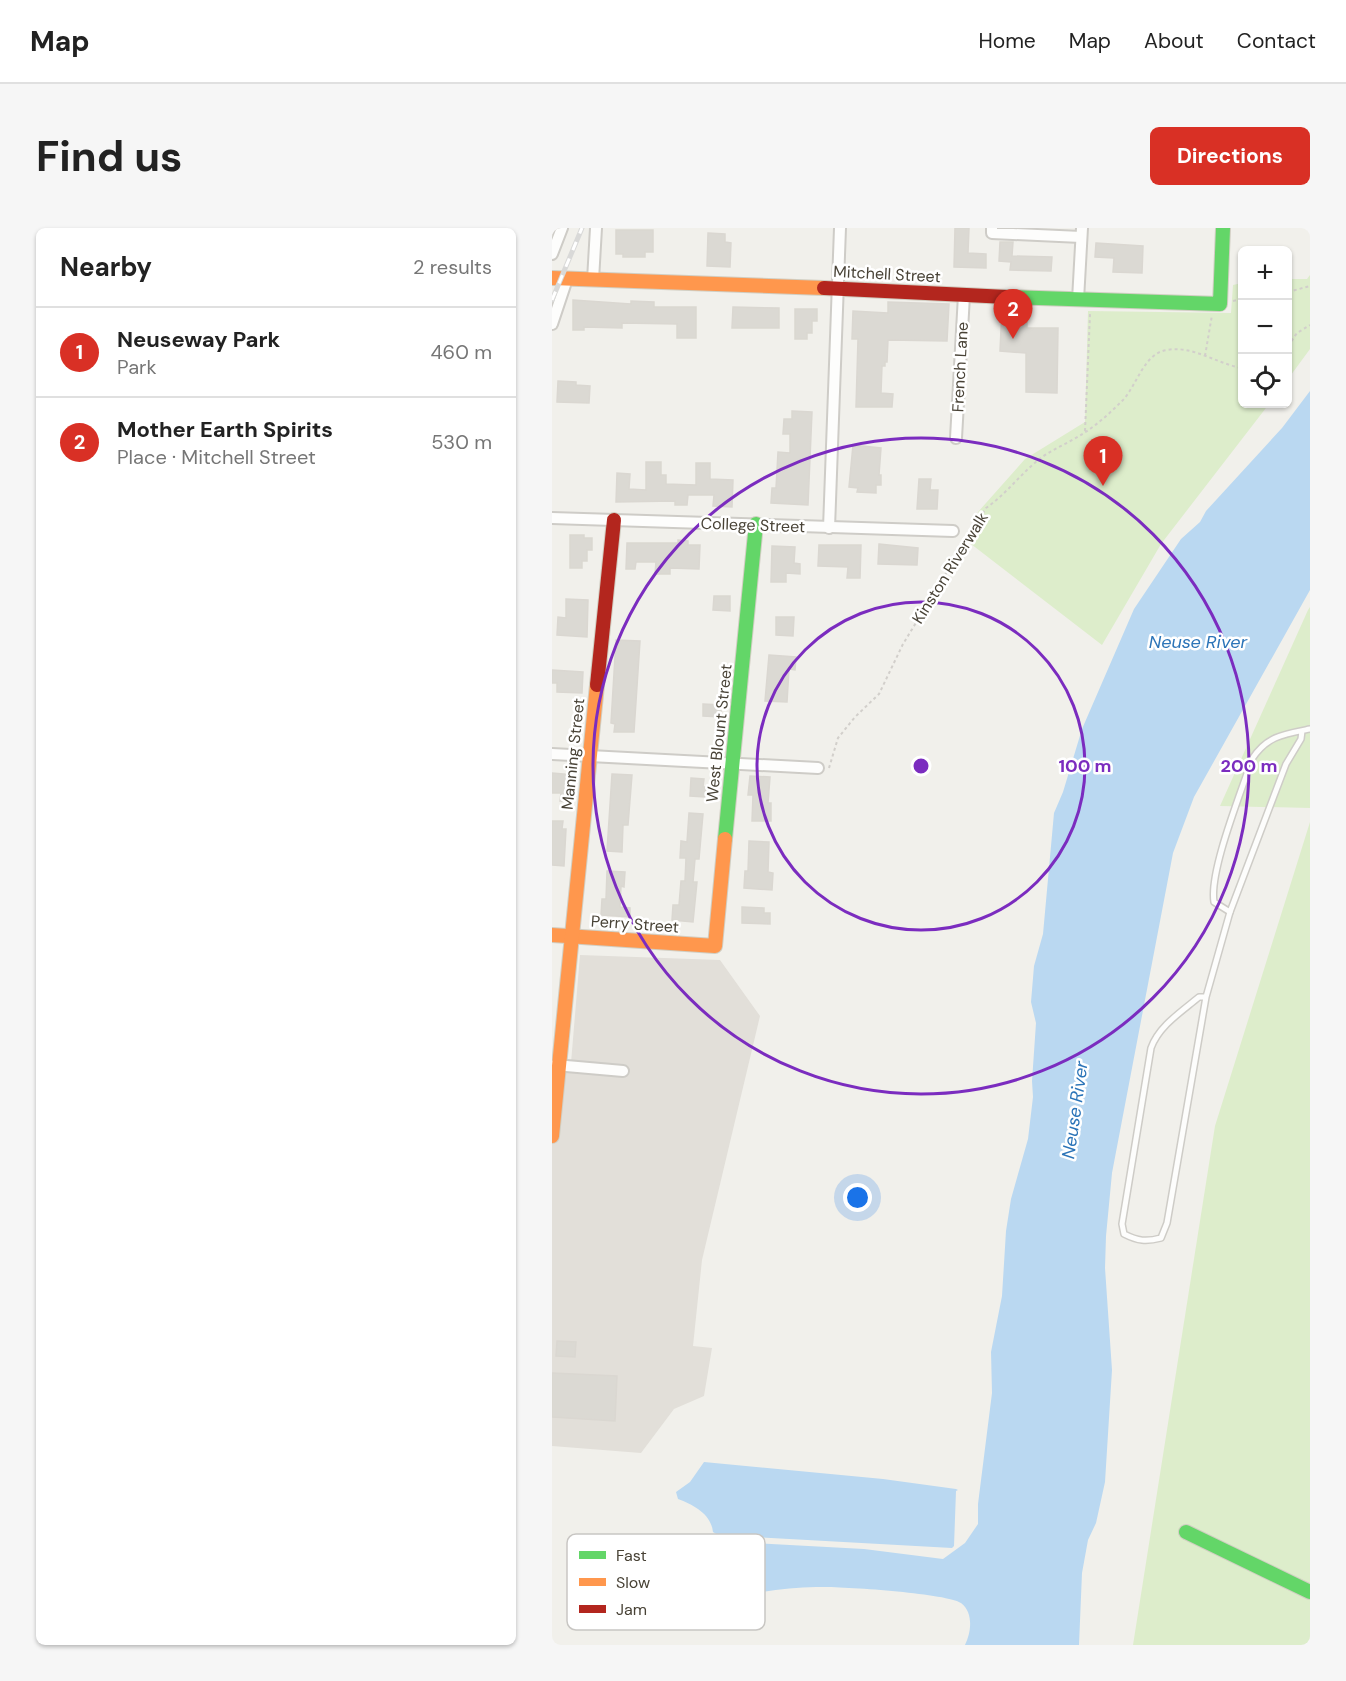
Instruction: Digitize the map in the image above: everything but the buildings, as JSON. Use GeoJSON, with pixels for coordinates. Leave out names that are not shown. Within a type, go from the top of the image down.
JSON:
{"type":"FeatureCollection","features":[{"type":"Feature","properties":{"kind":"street"},"geometry":{"type":"LineString","coordinates":[[552,254],[562,228]]}},
{"type":"Feature","properties":{"kind":"street"},"geometry":{"type":"LineString","coordinates":[[593,280],[596,228]]}},
{"type":"Feature","properties":{"kind":"street"},"geometry":{"type":"LineString","coordinates":[[829,528],[840,228]]}},
{"type":"Feature","properties":{"kind":"street"},"geometry":{"type":"LineString","coordinates":[[992,228],[992,233],[1082,232],[1078,300]]}},
{"type":"Feature","properties":{"kind":"street"},"geometry":{"type":"LineString","coordinates":[[1222,306],[1223,228]]}},
{"type":"Feature","properties":{"kind":"street","name":"Mitchell Street"},"geometry":{"type":"LineString","coordinates":[[552,278],[837,288],[1222,306]]}},
{"type":"Feature","properties":{"kind":"street"},"geometry":{"type":"LineString","coordinates":[[552,324],[567,279]]}},
{"type":"Feature","properties":{"kind":"street","name":"French Lane"},"geometry":{"type":"LineString","coordinates":[[956,438],[964,295]]}},
{"type":"Feature","properties":{"kind":"street","name":"College Street"},"geometry":{"type":"LineString","coordinates":[[552,518],[953,531]]}},
{"type":"Feature","properties":{"kind":"street","name":"Manning Street"},"geometry":{"type":"LineString","coordinates":[[552,1136],[555,1065],[572,937],[614,519]]}},
{"type":"Feature","properties":{"kind":"street","name":"West Blount Street"},"geometry":{"type":"LineString","coordinates":[[715,946],[756,524]]}},
{"type":"Feature","properties":{"kind":"street"},"geometry":{"type":"LineString","coordinates":[[552,754],[818,768]]}},
{"type":"Feature","properties":{"kind":"street","name":"Perry Street"},"geometry":{"type":"LineString","coordinates":[[552,935],[715,946]]}},
{"type":"Feature","properties":{"kind":"street"},"geometry":{"type":"LineString","coordinates":[[555,1065],[623,1071]]}},
{"type":"Feature","properties":{"kind":"street"},"geometry":{"type":"LineString","coordinates":[[1186,1532],[1310,1592]]}},
{"type":"Feature","properties":{"kind":"lane"},"geometry":{"type":"LineString","coordinates":[[1230,912],[1214,902],[1212,891],[1222,848],[1252,759],[1270,740],[1310,729]]}},
{"type":"Feature","properties":{"kind":"lane"},"geometry":{"type":"LineString","coordinates":[[1206,997],[1199,997],[1166,1025],[1155,1037],[1151,1048],[1122,1224],[1124,1234],[1136,1240],[1147,1241],[1161,1238],[1167,1223],[1206,997],[1230,912],[1286,764],[1302,739],[1302,731]]}},
{"type":"Feature","properties":{"kind":"path"},"geometry":{"type":"LineString","coordinates":[[1292,291],[1310,287]]}},
{"type":"Feature","properties":{"kind":"path"},"geometry":{"type":"LineString","coordinates":[[1205,356],[1222,306],[1239,300]]}},
{"type":"Feature","properties":{"kind":"path"},"geometry":{"type":"LineString","coordinates":[[1085,433],[1091,310]]}},
{"type":"Feature","properties":{"kind":"path"},"geometry":{"type":"LineString","coordinates":[[1292,340],[1297,333],[1310,325]]}},
{"type":"Feature","properties":{"kind":"path","name":"Kinston Riverwalk"},"geometry":{"type":"LineString","coordinates":[[818,768],[829,768],[838,738],[879,694],[903,644],[986,508],[1038,460],[1085,433],[1128,395],[1154,355],[1164,350],[1175,349],[1238,367]]}},
{"type":"Feature","properties":{"kind":"shaded area"},"geometry":{"type":"Polygon","coordinates":[[[580,955],[720,960],[760,1016],[702,1260],[693,1346],[712,1348],[704,1396],[674,1409],[641,1453],[552,1446],[552,1073],[571,1063],[580,955]]]}},
{"type":"Feature","properties":{"kind":"green space"},"geometry":{"type":"Polygon","coordinates":[[[1310,275],[1310,349],[1292,374],[1292,279],[1307,279],[1310,275]]]}},
{"type":"Feature","properties":{"kind":"green space"},"geometry":{"type":"Polygon","coordinates":[[[1238,284],[1238,408],[1266,408],[1161,544],[1102,645],[971,544],[978,512],[1025,459],[1085,422],[1088,311],[1231,313],[1233,285],[1238,284]]]}},
{"type":"Feature","properties":{"kind":"green space"},"geometry":{"type":"Polygon","coordinates":[[[1310,607],[1310,808],[1220,806],[1308,610],[1310,607]]]}},
{"type":"Feature","properties":{"kind":"green space"},"geometry":{"type":"Polygon","coordinates":[[[1310,822],[1310,1645],[1133,1645],[1215,1126],[1310,822]]]}},
{"type":"Feature","properties":{"kind":"water","name":"Neuse River"},"geometry":{"type":"Polygon","coordinates":[[[1310,391],[1310,590],[1194,797],[1173,853],[1112,1173],[1105,1268],[1112,1370],[1105,1482],[1096,1523],[1088,1540],[1082,1573],[1079,1645],[965,1645],[969,1635],[968,1612],[961,1603],[936,1596],[828,1587],[789,1588],[765,1592],[765,1544],[864,1549],[943,1559],[965,1543],[978,1524],[978,1504],[992,1393],[991,1352],[1002,1296],[1006,1231],[1011,1199],[1028,1139],[1033,1097],[1036,1023],[1031,1002],[1034,966],[1043,934],[1054,813],[1063,792],[1082,729],[1134,609],[1181,539],[1200,522],[1206,511],[1282,428],[1310,391]]]}},
{"type":"Feature","properties":{"kind":"water"},"geometry":{"type":"Polygon","coordinates":[[[704,1462],[883,1479],[956,1489],[958,1490],[956,1491],[954,1546],[952,1548],[765,1538],[765,1534],[716,1534],[713,1532],[705,1515],[696,1507],[678,1499],[676,1492],[690,1482],[704,1462]]]}},
{"type":"Feature","properties":{"kind":"railway"},"geometry":{"type":"LineString","coordinates":[[552,300],[582,228]]}},
{"type":"Feature","properties":{"kind":"traffic: fast"},"geometry":{"type":"LineString","coordinates":[[1007,297],[1220,304],[1223,228]]}},
{"type":"Feature","properties":{"kind":"traffic: fast"},"geometry":{"type":"LineString","coordinates":[[725,839],[756,524]]}},
{"type":"Feature","properties":{"kind":"traffic: fast"},"geometry":{"type":"LineString","coordinates":[[1186,1532],[1310,1592]]}},
{"type":"Feature","properties":{"kind":"traffic: slow"},"geometry":{"type":"LineString","coordinates":[[552,278],[824,288]]}},
{"type":"Feature","properties":{"kind":"traffic: slow"},"geometry":{"type":"LineString","coordinates":[[552,1136],[597,685]]}},
{"type":"Feature","properties":{"kind":"traffic: slow"},"geometry":{"type":"LineString","coordinates":[[552,935],[715,946],[725,839]]}},
{"type":"Feature","properties":{"kind":"traffic: jam"},"geometry":{"type":"LineString","coordinates":[[824,288],[1007,297]]}},
{"type":"Feature","properties":{"kind":"traffic: jam"},"geometry":{"type":"LineString","coordinates":[[597,685],[614,520]]}},
{"type":"Feature","properties":{"kind":"place","name":"Mother Earth Spirits"},"geometry":{"type":"Point","coordinates":[1013,339]}},
{"type":"Feature","properties":{"kind":"place","name":"Neuseway Park"},"geometry":{"type":"Point","coordinates":[1103,486]}}]}
